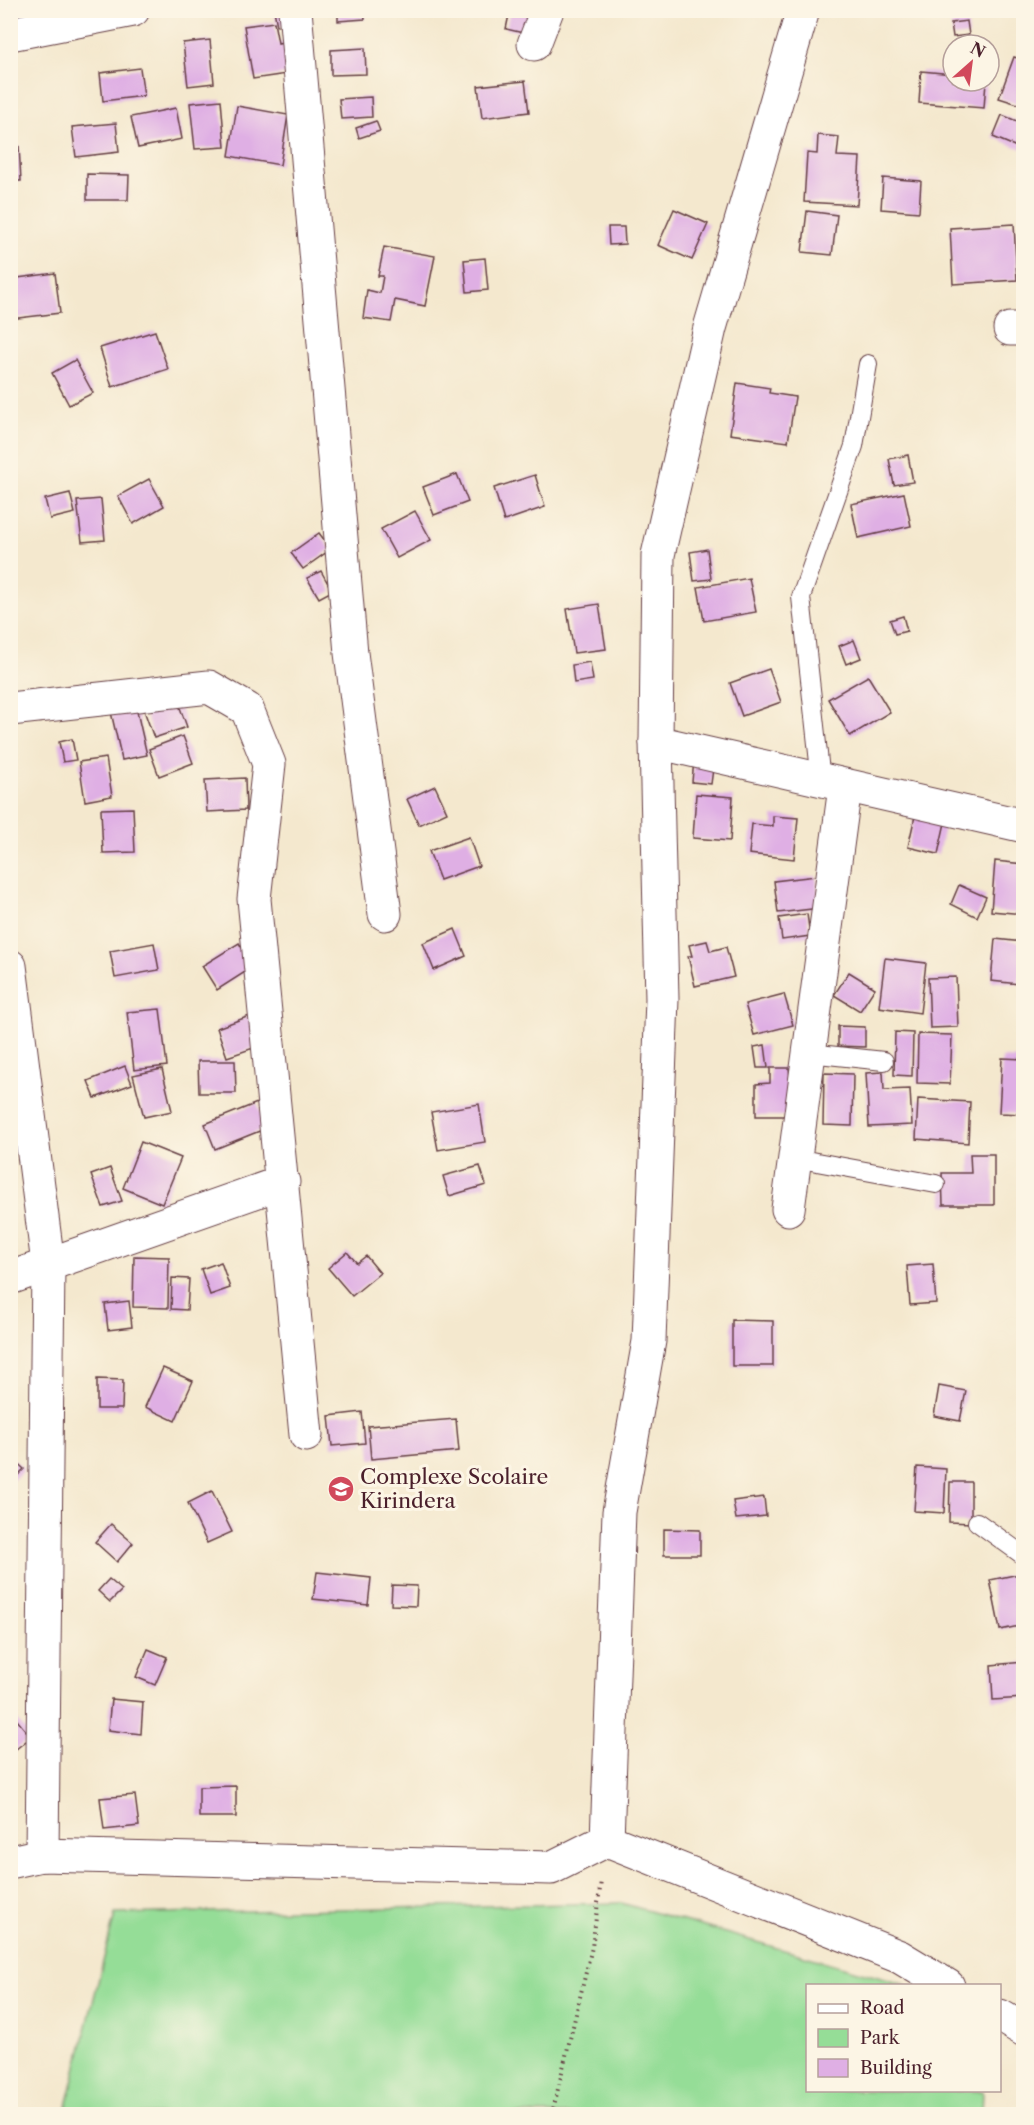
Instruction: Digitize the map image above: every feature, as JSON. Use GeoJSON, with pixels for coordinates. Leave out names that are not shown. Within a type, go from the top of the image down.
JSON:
{"type":"FeatureCollection","features":[{"type":"Feature","properties":{"kind":"street"},"geometry":{"type":"LineString","coordinates":[[10,34],[133,10]]}},
{"type":"Feature","properties":{"kind":"street"},"geometry":{"type":"LineString","coordinates":[[295,10],[351,653],[385,914]]}},
{"type":"Feature","properties":{"kind":"street"},"geometry":{"type":"LineString","coordinates":[[534,44],[547,10]]}},
{"type":"Feature","properties":{"kind":"street"},"geometry":{"type":"LineString","coordinates":[[607,1840],[618,1512],[649,1341],[662,999],[656,742],[658,555],[710,328],[803,10]]}},
{"type":"Feature","properties":{"kind":"street"},"geometry":{"type":"LineString","coordinates":[[10,709],[209,687],[247,709],[269,764],[254,898],[306,1435]]}},
{"type":"Feature","properties":{"kind":"street"},"geometry":{"type":"LineString","coordinates":[[656,742],[1023,826]]}},
{"type":"Feature","properties":{"kind":"street"},"geometry":{"type":"LineString","coordinates":[[788,1209],[809,1053],[833,784]]}},
{"type":"Feature","properties":{"kind":"street"},"geometry":{"type":"LineString","coordinates":[[10,966],[48,1264],[42,1854]]}},
{"type":"Feature","properties":{"kind":"street"},"geometry":{"type":"LineString","coordinates":[[10,1278],[283,1182]]}},
{"type":"Feature","properties":{"kind":"street"},"geometry":{"type":"LineString","coordinates":[[10,1862],[42,1854],[552,1868],[607,1840],[900,1958],[945,1984]]}},
{"type":"Feature","properties":{"kind":"street"},"geometry":{"type":"LineString","coordinates":[[1001,2017],[1023,2030]]}},
{"type":"Feature","properties":{"kind":"lane"},"geometry":{"type":"LineString","coordinates":[[833,784],[801,597],[854,446],[868,364]]}},
{"type":"Feature","properties":{"kind":"lane"},"geometry":{"type":"LineString","coordinates":[[809,1053],[884,1061]]}},
{"type":"Feature","properties":{"kind":"lane"},"geometry":{"type":"LineString","coordinates":[[795,1158],[936,1184]]}},
{"type":"Feature","properties":{"kind":"lane"},"geometry":{"type":"LineString","coordinates":[[977,1522],[1023,1556]]}},
{"type":"Feature","properties":{"kind":"path"},"geometry":{"type":"LineString","coordinates":[[552,2115],[592,1947],[607,1840]]}},
{"type":"Feature","properties":{"kind":"green space"},"geometry":{"type":"Polygon","coordinates":[[[621,1903],[903,1984],[806,1984],[806,2092],[983,2092],[982,2114],[65,2114],[115,1914],[621,1903]]]}},
{"type":"Feature","properties":{"kind":"building"},"geometry":{"type":"Polygon","coordinates":[[[274,10],[290,10],[292,24],[277,26],[274,10]]]}},
{"type":"Feature","properties":{"kind":"building"},"geometry":{"type":"Polygon","coordinates":[[[338,10],[364,10],[365,19],[338,21],[338,10]]]}},
{"type":"Feature","properties":{"kind":"building"},"geometry":{"type":"Polygon","coordinates":[[[510,10],[536,15],[532,35],[506,29],[510,10]]]}},
{"type":"Feature","properties":{"kind":"building"},"geometry":{"type":"Polygon","coordinates":[[[967,21],[969,33],[952,33],[951,23],[967,21]]]}},
{"type":"Feature","properties":{"kind":"building"},"geometry":{"type":"Polygon","coordinates":[[[274,22],[278,43],[288,41],[293,73],[253,79],[244,26],[274,22]]]}},
{"type":"Feature","properties":{"kind":"building"},"geometry":{"type":"Polygon","coordinates":[[[210,40],[214,83],[188,86],[183,43],[210,40]]]}},
{"type":"Feature","properties":{"kind":"building"},"geometry":{"type":"Polygon","coordinates":[[[365,48],[366,74],[331,75],[331,50],[365,48]]]}},
{"type":"Feature","properties":{"kind":"building"},"geometry":{"type":"Polygon","coordinates":[[[1014,57],[1024,60],[1024,106],[999,98],[1014,57]]]}},
{"type":"Feature","properties":{"kind":"building"},"geometry":{"type":"Polygon","coordinates":[[[140,68],[144,96],[103,101],[100,73],[140,68]]]}},
{"type":"Feature","properties":{"kind":"building"},"geometry":{"type":"Polygon","coordinates":[[[921,71],[941,73],[941,93],[985,93],[984,108],[919,103],[921,71]]]}},
{"type":"Feature","properties":{"kind":"building"},"geometry":{"type":"Polygon","coordinates":[[[525,81],[529,112],[482,118],[478,86],[525,81]]]}},
{"type":"Feature","properties":{"kind":"building"},"geometry":{"type":"Polygon","coordinates":[[[371,97],[372,117],[341,119],[339,99],[371,97]]]}},
{"type":"Feature","properties":{"kind":"building"},"geometry":{"type":"Polygon","coordinates":[[[221,100],[225,147],[195,149],[190,103],[221,100]]]}},
{"type":"Feature","properties":{"kind":"building"},"geometry":{"type":"Polygon","coordinates":[[[237,106],[288,115],[280,165],[229,156],[237,106]]]}},
{"type":"Feature","properties":{"kind":"building"},"geometry":{"type":"Polygon","coordinates":[[[176,108],[182,139],[138,148],[131,117],[176,108]]]}},
{"type":"Feature","properties":{"kind":"building"},"geometry":{"type":"Polygon","coordinates":[[[1002,115],[1024,124],[1024,150],[993,137],[1002,115]]]}},
{"type":"Feature","properties":{"kind":"building"},"geometry":{"type":"Polygon","coordinates":[[[376,121],[380,131],[359,138],[356,128],[376,121]]]}},
{"type":"Feature","properties":{"kind":"building"},"geometry":{"type":"Polygon","coordinates":[[[116,123],[119,152],[76,157],[72,127],[116,123]]]}},
{"type":"Feature","properties":{"kind":"building"},"geometry":{"type":"Polygon","coordinates":[[[818,135],[839,137],[837,156],[860,157],[857,205],[804,202],[807,153],[817,154],[818,135]]]}},
{"type":"Feature","properties":{"kind":"building"},"geometry":{"type":"Polygon","coordinates":[[[19,146],[21,181],[10,181],[10,147],[19,146]]]}},
{"type":"Feature","properties":{"kind":"building"},"geometry":{"type":"Polygon","coordinates":[[[87,174],[129,175],[128,200],[87,200],[87,174]]]}},
{"type":"Feature","properties":{"kind":"building"},"geometry":{"type":"Polygon","coordinates":[[[883,178],[921,181],[919,212],[881,209],[883,178]]]}},
{"type":"Feature","properties":{"kind":"building"},"geometry":{"type":"Polygon","coordinates":[[[674,209],[708,224],[692,260],[658,245],[674,209]]]}},
{"type":"Feature","properties":{"kind":"building"},"geometry":{"type":"Polygon","coordinates":[[[807,211],[837,215],[832,255],[802,252],[807,211]]]}},
{"type":"Feature","properties":{"kind":"building"},"geometry":{"type":"Polygon","coordinates":[[[1014,224],[1017,280],[953,284],[950,228],[1014,224]]]}},
{"type":"Feature","properties":{"kind":"building"},"geometry":{"type":"Polygon","coordinates":[[[608,227],[624,227],[625,244],[609,245],[608,227]]]}},
{"type":"Feature","properties":{"kind":"building"},"geometry":{"type":"Polygon","coordinates":[[[384,247],[435,256],[425,306],[395,300],[391,322],[363,318],[367,290],[380,293],[383,276],[378,276],[384,247]]]}},
{"type":"Feature","properties":{"kind":"building"},"geometry":{"type":"Polygon","coordinates":[[[485,258],[488,290],[467,292],[464,260],[485,258]]]}},
{"type":"Feature","properties":{"kind":"building"},"geometry":{"type":"Polygon","coordinates":[[[55,273],[60,313],[10,319],[10,279],[55,273]]]}},
{"type":"Feature","properties":{"kind":"building"},"geometry":{"type":"Polygon","coordinates":[[[155,331],[168,369],[112,387],[100,348],[155,331]]]}},
{"type":"Feature","properties":{"kind":"building"},"geometry":{"type":"Polygon","coordinates":[[[75,360],[93,393],[69,405],[52,373],[75,360]]]}},
{"type":"Feature","properties":{"kind":"building"},"geometry":{"type":"Polygon","coordinates":[[[737,383],[770,388],[769,393],[795,397],[788,442],[730,434],[737,383]]]}},
{"type":"Feature","properties":{"kind":"building"},"geometry":{"type":"Polygon","coordinates":[[[908,455],[913,482],[894,485],[889,459],[908,455]]]}},
{"type":"Feature","properties":{"kind":"building"},"geometry":{"type":"Polygon","coordinates":[[[457,474],[468,502],[434,515],[423,487],[457,474]]]}},
{"type":"Feature","properties":{"kind":"building"},"geometry":{"type":"Polygon","coordinates":[[[535,475],[545,507],[504,521],[494,488],[535,475]]]}},
{"type":"Feature","properties":{"kind":"building"},"geometry":{"type":"Polygon","coordinates":[[[149,479],[164,506],[133,524],[118,496],[149,479]]]}},
{"type":"Feature","properties":{"kind":"building"},"geometry":{"type":"Polygon","coordinates":[[[70,493],[75,513],[50,519],[45,499],[70,493]]]}},
{"type":"Feature","properties":{"kind":"building"},"geometry":{"type":"Polygon","coordinates":[[[904,493],[911,526],[858,538],[851,504],[904,493]]]}},
{"type":"Feature","properties":{"kind":"building"},"geometry":{"type":"Polygon","coordinates":[[[101,499],[105,540],[82,542],[77,501],[101,499]]]}},
{"type":"Feature","properties":{"kind":"building"},"geometry":{"type":"Polygon","coordinates":[[[415,511],[431,540],[397,558],[381,529],[415,511]]]}},
{"type":"Feature","properties":{"kind":"building"},"geometry":{"type":"Polygon","coordinates":[[[319,533],[331,549],[303,569],[291,553],[319,533]]]}},
{"type":"Feature","properties":{"kind":"building"},"geometry":{"type":"Polygon","coordinates":[[[707,549],[711,579],[694,581],[690,552],[707,549]]]}},
{"type":"Feature","properties":{"kind":"building"},"geometry":{"type":"Polygon","coordinates":[[[321,571],[332,591],[319,598],[307,578],[321,571]]]}},
{"type":"Feature","properties":{"kind":"building"},"geometry":{"type":"Polygon","coordinates":[[[749,578],[756,612],[704,621],[698,587],[749,578]]]}},
{"type":"Feature","properties":{"kind":"building"},"geometry":{"type":"Polygon","coordinates":[[[599,604],[606,649],[574,653],[567,609],[599,604]]]}},
{"type":"Feature","properties":{"kind":"building"},"geometry":{"type":"Polygon","coordinates":[[[903,616],[907,631],[895,634],[890,620],[903,616]]]}},
{"type":"Feature","properties":{"kind":"building"},"geometry":{"type":"Polygon","coordinates":[[[854,640],[861,658],[846,664],[839,646],[854,640]]]}},
{"type":"Feature","properties":{"kind":"building"},"geometry":{"type":"Polygon","coordinates":[[[590,662],[593,680],[574,683],[572,665],[590,662]]]}},
{"type":"Feature","properties":{"kind":"building"},"geometry":{"type":"Polygon","coordinates":[[[769,669],[781,702],[742,716],[730,683],[769,669]]]}},
{"type":"Feature","properties":{"kind":"building"},"geometry":{"type":"Polygon","coordinates":[[[868,676],[890,712],[850,736],[828,699],[868,676]]]}},
{"type":"Feature","properties":{"kind":"building"},"geometry":{"type":"Polygon","coordinates":[[[174,691],[187,727],[154,738],[141,702],[174,691]]]}},
{"type":"Feature","properties":{"kind":"building"},"geometry":{"type":"Polygon","coordinates":[[[136,707],[147,755],[122,760],[111,712],[136,707]]]}},
{"type":"Feature","properties":{"kind":"building"},"geometry":{"type":"Polygon","coordinates":[[[183,736],[193,763],[159,776],[149,749],[183,736]]]}},
{"type":"Feature","properties":{"kind":"building"},"geometry":{"type":"Polygon","coordinates":[[[72,739],[76,760],[63,762],[59,742],[72,739]]]}},
{"type":"Feature","properties":{"kind":"building"},"geometry":{"type":"Polygon","coordinates":[[[106,758],[112,796],[85,801],[79,762],[106,758]]]}},
{"type":"Feature","properties":{"kind":"building"},"geometry":{"type":"Polygon","coordinates":[[[694,759],[714,761],[711,784],[692,782],[694,759]]]}},
{"type":"Feature","properties":{"kind":"building"},"geometry":{"type":"Polygon","coordinates":[[[245,778],[246,810],[207,812],[205,780],[245,778]]]}},
{"type":"Feature","properties":{"kind":"building"},"geometry":{"type":"Polygon","coordinates":[[[435,786],[447,812],[419,825],[407,799],[435,786]]]}},
{"type":"Feature","properties":{"kind":"building"},"geometry":{"type":"Polygon","coordinates":[[[696,794],[733,797],[730,841],[693,838],[696,794]]]}},
{"type":"Feature","properties":{"kind":"building"},"geometry":{"type":"Polygon","coordinates":[[[917,807],[947,814],[938,854],[908,847],[917,807]]]}},
{"type":"Feature","properties":{"kind":"building"},"geometry":{"type":"Polygon","coordinates":[[[133,808],[135,852],[103,853],[101,809],[133,808]]]}},
{"type":"Feature","properties":{"kind":"building"},"geometry":{"type":"Polygon","coordinates":[[[773,816],[798,818],[794,859],[749,854],[752,824],[773,826],[773,816]]]}},
{"type":"Feature","properties":{"kind":"building"},"geometry":{"type":"Polygon","coordinates":[[[469,837],[479,866],[440,880],[429,851],[469,837]]]}},
{"type":"Feature","properties":{"kind":"building"},"geometry":{"type":"Polygon","coordinates":[[[995,861],[1024,864],[1024,914],[991,911],[995,861]]]}},
{"type":"Feature","properties":{"kind":"building"},"geometry":{"type":"Polygon","coordinates":[[[816,876],[820,908],[778,913],[774,881],[816,876]]]}},
{"type":"Feature","properties":{"kind":"building"},"geometry":{"type":"Polygon","coordinates":[[[959,885],[986,897],[977,917],[951,904],[959,885]]]}},
{"type":"Feature","properties":{"kind":"building"},"geometry":{"type":"Polygon","coordinates":[[[807,914],[810,936],[782,940],[779,918],[807,914]]]}},
{"type":"Feature","properties":{"kind":"building"},"geometry":{"type":"Polygon","coordinates":[[[455,929],[466,956],[434,970],[423,943],[455,929]]]}},
{"type":"Feature","properties":{"kind":"building"},"geometry":{"type":"Polygon","coordinates":[[[995,939],[1023,942],[1019,984],[991,981],[995,939]]]}},
{"type":"Feature","properties":{"kind":"building"},"geometry":{"type":"Polygon","coordinates":[[[707,941],[710,951],[726,947],[734,977],[695,986],[688,956],[692,956],[689,945],[707,941]]]}},
{"type":"Feature","properties":{"kind":"building"},"geometry":{"type":"Polygon","coordinates":[[[154,943],[159,970],[115,978],[110,951],[154,943]]]}},
{"type":"Feature","properties":{"kind":"building"},"geometry":{"type":"Polygon","coordinates":[[[239,943],[253,967],[217,990],[202,966],[239,943]]]}},
{"type":"Feature","properties":{"kind":"building"},"geometry":{"type":"Polygon","coordinates":[[[885,958],[926,963],[920,1013],[879,1007],[885,958]]]}},
{"type":"Feature","properties":{"kind":"building"},"geometry":{"type":"Polygon","coordinates":[[[849,972],[875,988],[860,1011],[834,995],[849,972]]]}},
{"type":"Feature","properties":{"kind":"building"},"geometry":{"type":"Polygon","coordinates":[[[956,977],[958,1027],[930,1028],[928,978],[956,977]]]}},
{"type":"Feature","properties":{"kind":"building"},"geometry":{"type":"Polygon","coordinates":[[[784,994],[793,1025],[754,1035],[745,1004],[784,994]]]}},
{"type":"Feature","properties":{"kind":"building"},"geometry":{"type":"Polygon","coordinates":[[[160,1009],[167,1066],[134,1070],[127,1012],[160,1009]]]}},
{"type":"Feature","properties":{"kind":"building"},"geometry":{"type":"Polygon","coordinates":[[[255,1014],[265,1044],[227,1057],[217,1028],[255,1014]]]}},
{"type":"Feature","properties":{"kind":"building"},"geometry":{"type":"Polygon","coordinates":[[[838,1026],[865,1027],[865,1047],[838,1046],[838,1026]]]}},
{"type":"Feature","properties":{"kind":"building"},"geometry":{"type":"Polygon","coordinates":[[[895,1032],[913,1033],[912,1076],[894,1075],[895,1032]]]}},
{"type":"Feature","properties":{"kind":"building"},"geometry":{"type":"Polygon","coordinates":[[[918,1034],[952,1035],[950,1084],[917,1083],[918,1034]]]}},
{"type":"Feature","properties":{"kind":"building"},"geometry":{"type":"Polygon","coordinates":[[[765,1045],[768,1068],[757,1068],[754,1047],[765,1045]]]}},
{"type":"Feature","properties":{"kind":"building"},"geometry":{"type":"Polygon","coordinates":[[[1002,1058],[1024,1059],[1024,1114],[999,1113],[1002,1058]]]}},
{"type":"Feature","properties":{"kind":"building"},"geometry":{"type":"Polygon","coordinates":[[[198,1061],[235,1061],[236,1093],[199,1093],[198,1061]]]}},
{"type":"Feature","properties":{"kind":"building"},"geometry":{"type":"Polygon","coordinates":[[[125,1066],[132,1084],[95,1098],[88,1081],[125,1066]]]}},
{"type":"Feature","properties":{"kind":"building"},"geometry":{"type":"Polygon","coordinates":[[[770,1068],[789,1068],[794,1116],[756,1116],[756,1084],[770,1083],[770,1068]]]}},
{"type":"Feature","properties":{"kind":"building"},"geometry":{"type":"Polygon","coordinates":[[[162,1069],[172,1111],[144,1117],[133,1075],[162,1069]]]}},
{"type":"Feature","properties":{"kind":"building"},"geometry":{"type":"Polygon","coordinates":[[[883,1072],[884,1090],[910,1089],[912,1125],[869,1127],[866,1073],[883,1072]]]}},
{"type":"Feature","properties":{"kind":"building"},"geometry":{"type":"Polygon","coordinates":[[[824,1073],[853,1074],[852,1126],[823,1125],[824,1073]]]}},
{"type":"Feature","properties":{"kind":"building"},"geometry":{"type":"Polygon","coordinates":[[[918,1099],[970,1102],[968,1143],[916,1139],[918,1099]]]}},
{"type":"Feature","properties":{"kind":"building"},"geometry":{"type":"Polygon","coordinates":[[[257,1103],[267,1128],[215,1149],[205,1124],[257,1103]]]}},
{"type":"Feature","properties":{"kind":"building"},"geometry":{"type":"Polygon","coordinates":[[[479,1104],[485,1142],[438,1150],[431,1112],[479,1104]]]}},
{"type":"Feature","properties":{"kind":"building"},"geometry":{"type":"Polygon","coordinates":[[[141,1142],[181,1158],[162,1204],[123,1188],[141,1142]]]}},
{"type":"Feature","properties":{"kind":"building"},"geometry":{"type":"Polygon","coordinates":[[[970,1154],[994,1154],[994,1205],[943,1205],[942,1173],[971,1173],[970,1154]]]}},
{"type":"Feature","properties":{"kind":"building"},"geometry":{"type":"Polygon","coordinates":[[[480,1166],[486,1185],[449,1196],[443,1176],[480,1166]]]}},
{"type":"Feature","properties":{"kind":"building"},"geometry":{"type":"Polygon","coordinates":[[[110,1168],[122,1201],[103,1207],[91,1175],[110,1168]]]}},
{"type":"Feature","properties":{"kind":"building"},"geometry":{"type":"Polygon","coordinates":[[[347,1252],[357,1263],[366,1256],[380,1273],[352,1296],[328,1268],[347,1252]]]}},
{"type":"Feature","properties":{"kind":"building"},"geometry":{"type":"Polygon","coordinates":[[[134,1256],[169,1257],[168,1308],[133,1307],[134,1256]]]}},
{"type":"Feature","properties":{"kind":"building"},"geometry":{"type":"Polygon","coordinates":[[[221,1262],[230,1288],[210,1295],[201,1269],[221,1262]]]}},
{"type":"Feature","properties":{"kind":"building"},"geometry":{"type":"Polygon","coordinates":[[[933,1264],[936,1303],[910,1305],[907,1266],[933,1264]]]}},
{"type":"Feature","properties":{"kind":"building"},"geometry":{"type":"Polygon","coordinates":[[[172,1278],[189,1279],[187,1310],[171,1309],[172,1278]]]}},
{"type":"Feature","properties":{"kind":"building"},"geometry":{"type":"Polygon","coordinates":[[[129,1301],[132,1327],[108,1330],[105,1304],[129,1301]]]}},
{"type":"Feature","properties":{"kind":"building"},"geometry":{"type":"Polygon","coordinates":[[[732,1320],[773,1321],[773,1366],[732,1366],[732,1320]]]}},
{"type":"Feature","properties":{"kind":"building"},"geometry":{"type":"Polygon","coordinates":[[[163,1368],[193,1381],[175,1421],[145,1407],[163,1368]]]}},
{"type":"Feature","properties":{"kind":"building"},"geometry":{"type":"Polygon","coordinates":[[[97,1379],[123,1380],[122,1409],[97,1409],[97,1379]]]}},
{"type":"Feature","properties":{"kind":"building"},"geometry":{"type":"Polygon","coordinates":[[[939,1386],[966,1391],[960,1421],[934,1416],[939,1386]]]}},
{"type":"Feature","properties":{"kind":"building"},"geometry":{"type":"Polygon","coordinates":[[[362,1412],[365,1443],[332,1446],[329,1416],[362,1412]]]}},
{"type":"Feature","properties":{"kind":"building"},"geometry":{"type":"Polygon","coordinates":[[[456,1419],[459,1451],[371,1459],[368,1426],[456,1419]]]}},
{"type":"Feature","properties":{"kind":"building"},"geometry":{"type":"Polygon","coordinates":[[[10,1456],[24,1469],[10,1483],[10,1456]]]}},
{"type":"Feature","properties":{"kind":"building"},"geometry":{"type":"Polygon","coordinates":[[[917,1467],[946,1469],[944,1513],[914,1511],[917,1467]]]}},
{"type":"Feature","properties":{"kind":"building"},"geometry":{"type":"Polygon","coordinates":[[[950,1482],[971,1482],[971,1523],[949,1522],[950,1482]]]}},
{"type":"Feature","properties":{"kind":"building"},"geometry":{"type":"Polygon","coordinates":[[[212,1491],[232,1532],[207,1543],[188,1503],[212,1491]]]}},
{"type":"Feature","properties":{"kind":"building"},"geometry":{"type":"Polygon","coordinates":[[[764,1497],[766,1516],[736,1519],[733,1501],[764,1497]]]}},
{"type":"Feature","properties":{"kind":"building"},"geometry":{"type":"Polygon","coordinates":[[[111,1524],[133,1543],[117,1562],[95,1542],[111,1524]]]}},
{"type":"Feature","properties":{"kind":"building"},"geometry":{"type":"Polygon","coordinates":[[[664,1529],[700,1530],[700,1555],[664,1555],[664,1529]]]}},
{"type":"Feature","properties":{"kind":"building"},"geometry":{"type":"Polygon","coordinates":[[[317,1572],[371,1578],[368,1605],[313,1599],[317,1572]]]}},
{"type":"Feature","properties":{"kind":"building"},"geometry":{"type":"Polygon","coordinates":[[[1024,1573],[1024,1625],[1000,1630],[990,1580],[1024,1573]]]}},
{"type":"Feature","properties":{"kind":"building"},"geometry":{"type":"Polygon","coordinates":[[[109,1579],[122,1590],[110,1602],[98,1591],[109,1579]]]}},
{"type":"Feature","properties":{"kind":"building"},"geometry":{"type":"Polygon","coordinates":[[[392,1585],[417,1586],[416,1606],[391,1605],[392,1585]]]}},
{"type":"Feature","properties":{"kind":"building"},"geometry":{"type":"Polygon","coordinates":[[[148,1649],[167,1657],[155,1685],[136,1677],[148,1649]]]}},
{"type":"Feature","properties":{"kind":"building"},"geometry":{"type":"Polygon","coordinates":[[[1024,1662],[1024,1698],[993,1700],[991,1665],[1024,1662]]]}},
{"type":"Feature","properties":{"kind":"building"},"geometry":{"type":"Polygon","coordinates":[[[111,1699],[143,1702],[141,1734],[108,1730],[111,1699]]]}},
{"type":"Feature","properties":{"kind":"building"},"geometry":{"type":"Polygon","coordinates":[[[12,1714],[31,1737],[10,1754],[10,1715],[12,1714]]]}},
{"type":"Feature","properties":{"kind":"building"},"geometry":{"type":"Polygon","coordinates":[[[236,1786],[236,1817],[199,1817],[199,1787],[236,1786]]]}},
{"type":"Feature","properties":{"kind":"building"},"geometry":{"type":"Polygon","coordinates":[[[135,1795],[139,1826],[104,1830],[100,1798],[135,1795]]]}},
{"type":"Feature","properties":{"kind":"place","name":"Complexe Scolaire Kirindera"},"geometry":{"type":"Point","coordinates":[341,1489]}}]}
